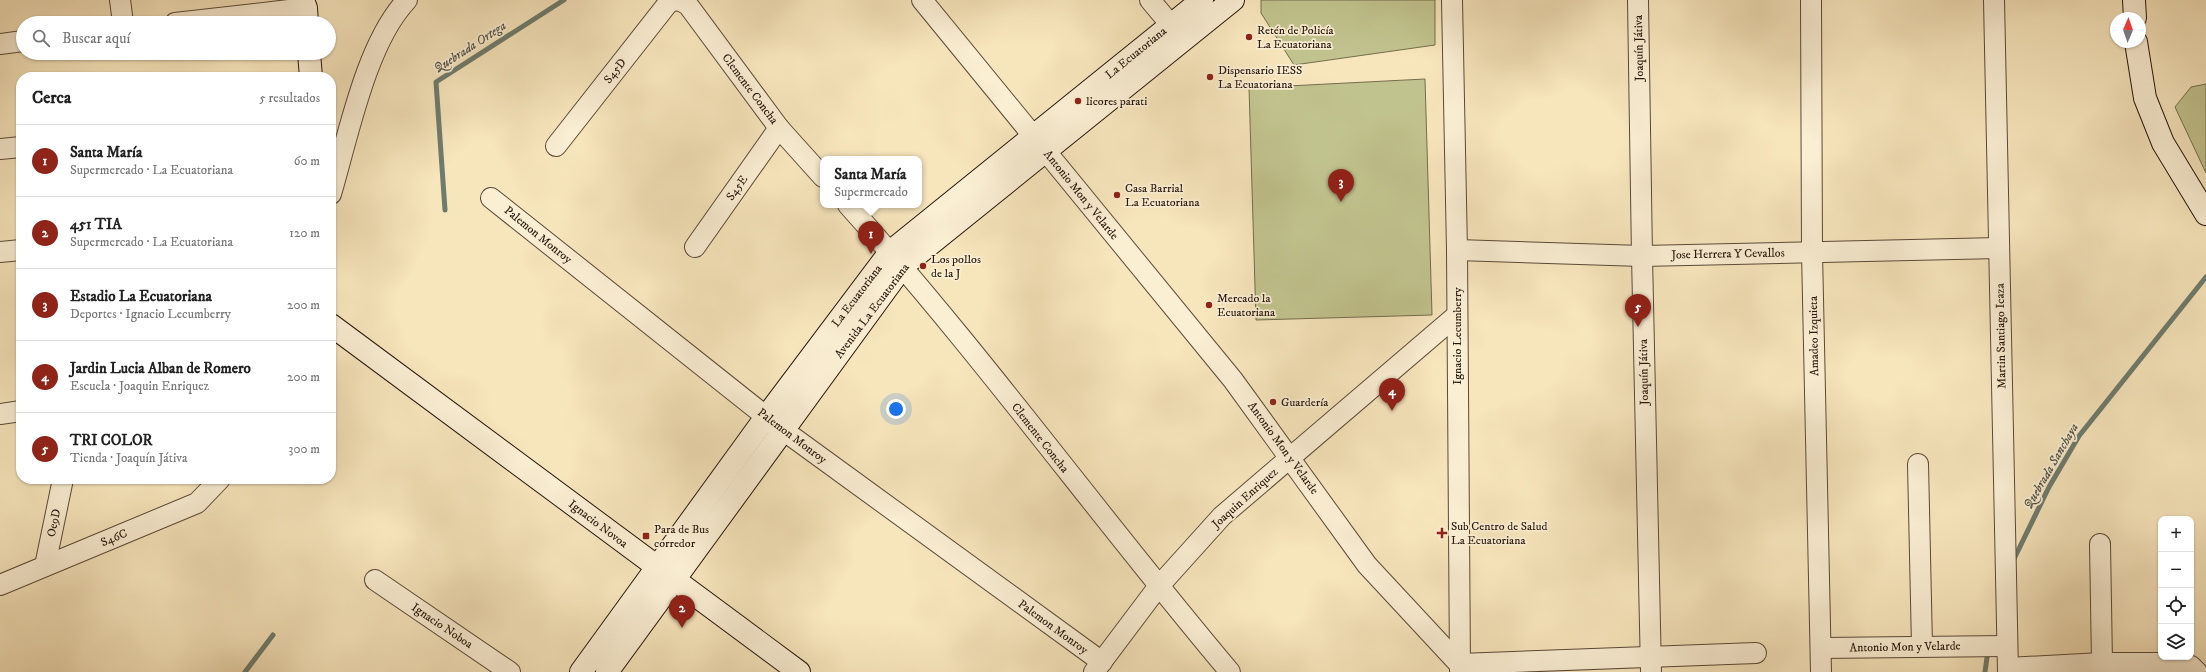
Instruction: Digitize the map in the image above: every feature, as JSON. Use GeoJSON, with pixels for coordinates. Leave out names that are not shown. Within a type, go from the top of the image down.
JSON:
{"type":"FeatureCollection","features":[{"type":"Feature","properties":{"kind":"street"},"geometry":{"type":"LineString","coordinates":[[120,0],[122,16]]}},
{"type":"Feature","properties":{"kind":"street"},"geometry":{"type":"LineString","coordinates":[[336,177],[375,48],[399,8],[407,0]]}},
{"type":"Feature","properties":{"kind":"street","name":"Clemente Concha"},"geometry":{"type":"LineString","coordinates":[[678,0],[688,5],[779,128],[820,174]]}},
{"type":"Feature","properties":{"kind":"street","name":"S45D"},"geometry":{"type":"LineString","coordinates":[[556,146],[669,2],[678,0]]}},
{"type":"Feature","properties":{"kind":"street","name":"Antonio Mon y Velarde"},"geometry":{"type":"LineString","coordinates":[[922,0],[1233,380],[1291,457],[1367,565],[1460,668]]}},
{"type":"Feature","properties":{"kind":"street"},"geometry":{"type":"LineString","coordinates":[[1150,0],[1171,25]]}},
{"type":"Feature","properties":{"kind":"street","name":"La Ecuatoriana"},"geometry":{"type":"LineString","coordinates":[[1040,144],[1171,25],[1202,0]]}},
{"type":"Feature","properties":{"kind":"street","name":"Avenida La Ecuatoriana"},"geometry":{"type":"LineString","coordinates":[[666,574],[783,430],[897,259],[1040,144],[1233,0]]}},
{"type":"Feature","properties":{"kind":"street","name":"Ignacio Lecumberry"},"geometry":{"type":"LineString","coordinates":[[1452,0],[1457,250],[1460,668]]}},
{"type":"Feature","properties":{"kind":"street","name":"Joaquín Játiva"},"geometry":{"type":"LineString","coordinates":[[1638,0],[1651,665]]}},
{"type":"Feature","properties":{"kind":"street","name":"Amadeo Izquieta"},"geometry":{"type":"LineString","coordinates":[[1811,0],[1812,252],[1821,672]]}},
{"type":"Feature","properties":{"kind":"street","name":"Martin Santiago Icaza"},"geometry":{"type":"LineString","coordinates":[[1994,0],[2000,248],[1998,645],[2008,670]]}},
{"type":"Feature","properties":{"kind":"street"},"geometry":{"type":"LineString","coordinates":[[2134,0],[2135,12]]}},
{"type":"Feature","properties":{"kind":"street"},"geometry":{"type":"LineString","coordinates":[[245,16],[305,10]]}},
{"type":"Feature","properties":{"kind":"street"},"geometry":{"type":"LineString","coordinates":[[0,44],[16,42]]}},
{"type":"Feature","properties":{"kind":"street"},"geometry":{"type":"LineString","coordinates":[[2137,48],[2145,98],[2163,143],[2206,214]]}},
{"type":"Feature","properties":{"kind":"street"},"geometry":{"type":"LineString","coordinates":[[310,60],[311,72]]}},
{"type":"Feature","properties":{"kind":"street","name":"S45E"},"geometry":{"type":"LineString","coordinates":[[695,247],[779,128]]}},
{"type":"Feature","properties":{"kind":"street"},"geometry":{"type":"LineString","coordinates":[[0,149],[16,147]]}},
{"type":"Feature","properties":{"kind":"street","name":"Palemon Monroy"},"geometry":{"type":"LineString","coordinates":[[491,198],[766,417],[1098,667]]}},
{"type":"Feature","properties":{"kind":"street","name":"Clemente Concha"},"geometry":{"type":"LineString","coordinates":[[851,208],[897,259],[1158,587],[1230,672]]}},
{"type":"Feature","properties":{"kind":"street","name":"Jose Herrera Y Cevallos"},"geometry":{"type":"LineString","coordinates":[[1457,250],[1642,256],[2000,248]]}},
{"type":"Feature","properties":{"kind":"street"},"geometry":{"type":"LineString","coordinates":[[0,252],[16,250]]}},
{"type":"Feature","properties":{"kind":"street","name":"La Ecuatoriana"},"geometry":{"type":"LineString","coordinates":[[607,672],[666,574],[766,417],[897,259]]}},
{"type":"Feature","properties":{"kind":"street","name":"Joaquin Enriquez"},"geometry":{"type":"LineString","coordinates":[[1098,667],[1158,587],[1222,516],[1457,315]]}},
{"type":"Feature","properties":{"kind":"street","name":"Ignacio Novoa"},"geometry":{"type":"LineString","coordinates":[[336,332],[398,376],[799,672]]}},
{"type":"Feature","properties":{"kind":"street"},"geometry":{"type":"LineString","coordinates":[[0,414],[16,412]]}},
{"type":"Feature","properties":{"kind":"street"},"geometry":{"type":"LineString","coordinates":[[1918,464],[1922,646]]}},
{"type":"Feature","properties":{"kind":"street","name":"Oe9D"},"geometry":{"type":"LineString","coordinates":[[45,566],[62,484]]}},
{"type":"Feature","properties":{"kind":"street","name":"S46C"},"geometry":{"type":"LineString","coordinates":[[0,585],[197,503],[215,484]]}},
{"type":"Feature","properties":{"kind":"street"},"geometry":{"type":"LineString","coordinates":[[2100,544],[2102,663]]}},
{"type":"Feature","properties":{"kind":"street"},"geometry":{"type":"LineString","coordinates":[[581,672],[666,574]]}},
{"type":"Feature","properties":{"kind":"street","name":"Ignacio Noboa"},"geometry":{"type":"LineString","coordinates":[[375,580],[510,672]]}},
{"type":"Feature","properties":{"kind":"street","name":"Antonio Mon y Velarde"},"geometry":{"type":"LineString","coordinates":[[1821,648],[1998,645]]}},
{"type":"Feature","properties":{"kind":"street"},"geometry":{"type":"LineString","coordinates":[[1460,668],[1651,665],[1756,653]]}},
{"type":"Feature","properties":{"kind":"street"},"geometry":{"type":"LineString","coordinates":[[2008,670],[2102,663],[2185,664],[2197,670]]}},
{"type":"Feature","properties":{"kind":"green space"},"geometry":{"type":"Polygon","coordinates":[[[1261,0],[1435,0],[1435,45],[1294,65],[1261,13],[1261,0]]]}},
{"type":"Feature","properties":{"kind":"green space"},"geometry":{"type":"Polygon","coordinates":[[[1425,79],[1432,315],[1256,320],[1249,88],[1425,79]]]}},
{"type":"Feature","properties":{"kind":"green space"},"geometry":{"type":"Polygon","coordinates":[[[2206,84],[2206,173],[2175,107],[2191,87],[2206,84]]]}},
{"type":"Feature","properties":{"kind":"waterway","name":"Quebrada Ortega"},"geometry":{"type":"LineString","coordinates":[[445,210],[436,82],[564,0]]}},
{"type":"Feature","properties":{"kind":"waterway","name":"Quebrada Sanchaya"},"geometry":{"type":"LineString","coordinates":[[2013,561],[2049,487],[2079,436],[2206,277]]}},
{"type":"Feature","properties":{"kind":"waterway","name":"Quebrada Ortega"},"geometry":{"type":"LineString","coordinates":[[245,672],[273,635]]}},
{"type":"Feature","properties":{"kind":"waterway","name":"Quebrada Sanchaya"},"geometry":{"type":"LineString","coordinates":[[1985,672],[1988,650]]}},
{"type":"Feature","properties":{"kind":"place","name":"Retén de Policía La Ecuatoriana"},"geometry":{"type":"Point","coordinates":[1249,37]}},
{"type":"Feature","properties":{"kind":"place","name":"Dispensario IESS La Ecuatoriana"},"geometry":{"type":"Point","coordinates":[1210,77]}},
{"type":"Feature","properties":{"kind":"place","name":"licores parati"},"geometry":{"type":"Point","coordinates":[1078,101]}},
{"type":"Feature","properties":{"kind":"place","name":"Casa Barrial La Ecuatoriana"},"geometry":{"type":"Point","coordinates":[1117,195]}},
{"type":"Feature","properties":{"kind":"place","name":"Estadio La Ecuatoriana"},"geometry":{"type":"Point","coordinates":[1341,202]}},
{"type":"Feature","properties":{"kind":"place","name":"Santa María"},"geometry":{"type":"Point","coordinates":[871,254]}},
{"type":"Feature","properties":{"kind":"place","name":"Los pollos de la J"},"geometry":{"type":"Point","coordinates":[923,266]}},
{"type":"Feature","properties":{"kind":"place","name":"Mercado la Ecuatoriana"},"geometry":{"type":"Point","coordinates":[1209,305]}},
{"type":"Feature","properties":{"kind":"place","name":"TRI COLOR"},"geometry":{"type":"Point","coordinates":[1638,327]}},
{"type":"Feature","properties":{"kind":"place","name":"Guardería"},"geometry":{"type":"Point","coordinates":[1273,402]}},
{"type":"Feature","properties":{"kind":"place","name":"Jardin Lucia Alban de Romero"},"geometry":{"type":"Point","coordinates":[1392,411]}},
{"type":"Feature","properties":{"kind":"place","name":"Sub Centro de Salud La Ecuatoriana"},"geometry":{"type":"Point","coordinates":[1442,533]}},
{"type":"Feature","properties":{"kind":"place","name":"Para de Bus corredor"},"geometry":{"type":"Point","coordinates":[646,536]}},
{"type":"Feature","properties":{"kind":"place","name":"451 TIA"},"geometry":{"type":"Point","coordinates":[682,628]}}]}
